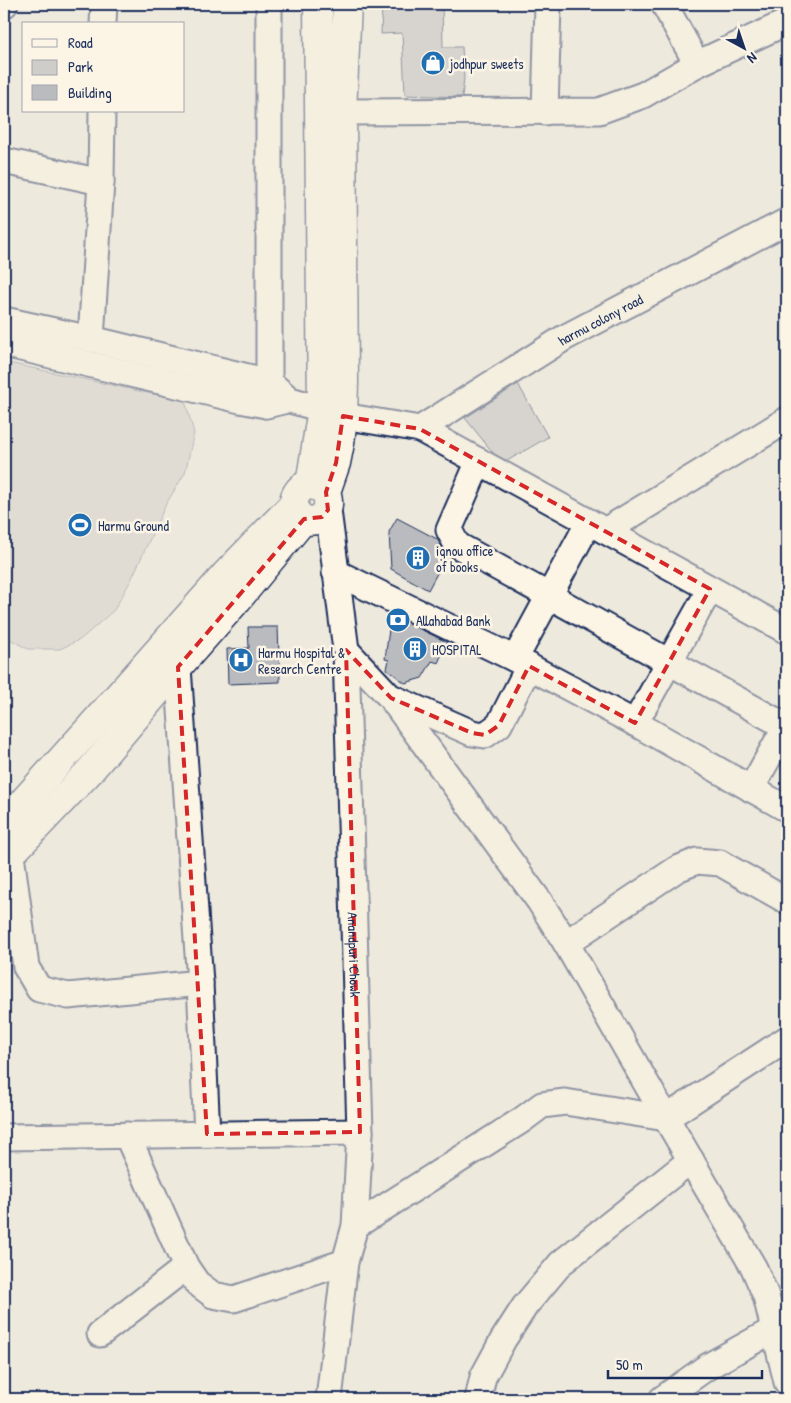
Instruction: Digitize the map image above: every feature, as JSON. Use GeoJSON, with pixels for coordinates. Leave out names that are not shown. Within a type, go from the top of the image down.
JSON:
{"type":"FeatureCollection","features":[{"type":"Feature","properties":{"kind":"main road"},"geometry":{"type":"LineString","coordinates":[[7,858],[88,773],[238,600],[312,502],[336,463],[332,412],[318,4]]}},
{"type":"Feature","properties":{"kind":"main road"},"geometry":{"type":"LineString","coordinates":[[332,412],[344,372],[342,112],[347,4]]}},
{"type":"Feature","properties":{"kind":"main road"},"geometry":{"type":"LineString","coordinates":[[4,823],[226,574],[312,502]]}},
{"type":"Feature","properties":{"kind":"street"},"geometry":{"type":"LineString","coordinates":[[103,22],[104,4]]}},
{"type":"Feature","properties":{"kind":"street"},"geometry":{"type":"LineString","coordinates":[[269,4],[275,396]]}},
{"type":"Feature","properties":{"kind":"street"},"geometry":{"type":"LineString","coordinates":[[546,112],[548,4]]}},
{"type":"Feature","properties":{"kind":"street"},"geometry":{"type":"LineString","coordinates":[[664,4],[698,64]]}},
{"type":"Feature","properties":{"kind":"street"},"geometry":{"type":"LineString","coordinates":[[778,4],[787,18]]}},
{"type":"Feature","properties":{"kind":"street"},"geometry":{"type":"LineString","coordinates":[[342,112],[598,111],[642,95],[698,64],[787,22]]}},
{"type":"Feature","properties":{"kind":"street"},"geometry":{"type":"LineString","coordinates":[[90,339],[101,182],[102,112]]}},
{"type":"Feature","properties":{"kind":"street"},"geometry":{"type":"LineString","coordinates":[[4,161],[101,182]]}},
{"type":"Feature","properties":{"kind":"street","name":"harmu colony road"},"geometry":{"type":"LineString","coordinates":[[420,429],[564,338],[787,221]]}},
{"type":"Feature","properties":{"kind":"street"},"geometry":{"type":"LineString","coordinates":[[4,320],[90,339],[332,412],[420,429],[787,632]]}},
{"type":"Feature","properties":{"kind":"street"},"geometry":{"type":"LineString","coordinates":[[4,344],[240,400],[275,396]]}},
{"type":"Feature","properties":{"kind":"street"},"geometry":{"type":"LineString","coordinates":[[391,698],[472,733],[485,735],[499,726],[522,662],[549,596],[597,526],[787,420]]}},
{"type":"Feature","properties":{"kind":"street"},"geometry":{"type":"LineString","coordinates":[[479,462],[449,530],[457,545],[787,726],[751,788]]}},
{"type":"Feature","properties":{"kind":"street","name":"Anandpuri Chowk"},"geometry":{"type":"LineString","coordinates":[[312,502],[336,572],[346,650],[360,1132],[355,1226],[345,1262],[329,1399]]}},
{"type":"Feature","properties":{"kind":"street"},"geometry":{"type":"LineString","coordinates":[[336,572],[522,662],[787,809]]}},
{"type":"Feature","properties":{"kind":"street"},"geometry":{"type":"LineString","coordinates":[[635,723],[710,589]]}},
{"type":"Feature","properties":{"kind":"street"},"geometry":{"type":"LineString","coordinates":[[346,650],[391,698],[540,902],[566,943],[754,1268],[766,1296],[786,1366]]}},
{"type":"Feature","properties":{"kind":"street"},"geometry":{"type":"LineString","coordinates":[[178,667],[200,984],[206,1134]]}},
{"type":"Feature","properties":{"kind":"street"},"geometry":{"type":"LineString","coordinates":[[7,858],[26,967],[39,989],[68,996],[200,984]]}},
{"type":"Feature","properties":{"kind":"street"},"geometry":{"type":"LineString","coordinates":[[566,943],[677,869],[697,861],[720,863],[787,901]]}},
{"type":"Feature","properties":{"kind":"street"},"geometry":{"type":"LineString","coordinates":[[355,1226],[522,1120],[542,1105],[565,1102],[666,1118],[787,1039]]}},
{"type":"Feature","properties":{"kind":"street"},"geometry":{"type":"LineString","coordinates":[[4,1137],[360,1132]]}},
{"type":"Feature","properties":{"kind":"street"},"geometry":{"type":"LineString","coordinates":[[126,1135],[186,1268],[197,1283],[213,1295],[234,1299],[345,1262]]}},
{"type":"Feature","properties":{"kind":"street"},"geometry":{"type":"LineString","coordinates":[[478,1399],[483,1377],[503,1340],[524,1306],[561,1263],[691,1160]]}},
{"type":"Feature","properties":{"kind":"street"},"geometry":{"type":"LineString","coordinates":[[100,1334],[186,1268]]}},
{"type":"Feature","properties":{"kind":"street"},"geometry":{"type":"LineString","coordinates":[[662,1399],[707,1367],[775,1329]]}},
{"type":"Feature","properties":{"kind":"highlighted area"},"geometry":{"type":"Polygon","coordinates":[[[343,416],[420,429],[710,589],[635,723],[529,666],[499,725],[485,735],[472,733],[391,698],[346,650],[360,1132],[207,1134],[178,667],[304,519],[322,517],[328,510],[326,492],[336,463],[343,416]]]}},
{"type":"Feature","properties":{"kind":"green space","name":"Harmu Ground"},"geometry":{"type":"Polygon","coordinates":[[[4,362],[185,401],[194,433],[185,473],[166,504],[131,580],[114,610],[81,639],[60,649],[28,649],[4,636],[4,362]]]}},
{"type":"Feature","properties":{"kind":"building"},"geometry":{"type":"Polygon","coordinates":[[[382,4],[442,4],[443,47],[462,47],[464,78],[462,97],[405,95],[402,33],[381,34],[382,4]]]}},
{"type":"Feature","properties":{"kind":"building"},"geometry":{"type":"Polygon","coordinates":[[[518,384],[548,437],[507,461],[494,454],[465,418],[518,384]]]}},
{"type":"Feature","properties":{"kind":"building","name":"ignou office of books"},"geometry":{"type":"Polygon","coordinates":[[[397,518],[437,539],[447,555],[428,590],[391,569],[389,532],[397,518]]]}},
{"type":"Feature","properties":{"kind":"building","name":"HOSPITAL"},"geometry":{"type":"Polygon","coordinates":[[[391,615],[447,642],[438,663],[432,661],[422,678],[405,683],[387,669],[389,660],[385,659],[391,615]]]}},
{"type":"Feature","properties":{"kind":"building"},"geometry":{"type":"Polygon","coordinates":[[[248,627],[278,627],[280,682],[228,684],[227,649],[249,648],[248,627]]]}},
{"type":"Feature","properties":{"kind":"place","name":"jodhpur sweets"},"geometry":{"type":"Point","coordinates":[433,63]}},
{"type":"Feature","properties":{"kind":"place","name":"Harmu Ground"},"geometry":{"type":"Point","coordinates":[80,525]}},
{"type":"Feature","properties":{"kind":"place","name":"ignou office of books"},"geometry":{"type":"Point","coordinates":[418,558]}},
{"type":"Feature","properties":{"kind":"place","name":"Allahabad Bank"},"geometry":{"type":"Point","coordinates":[398,620]}},
{"type":"Feature","properties":{"kind":"place","name":"HOSPITAL"},"geometry":{"type":"Point","coordinates":[415,649]}},
{"type":"Feature","properties":{"kind":"place","name":"Harmu Hospital & Research Centre"},"geometry":{"type":"Point","coordinates":[241,660]}}]}
